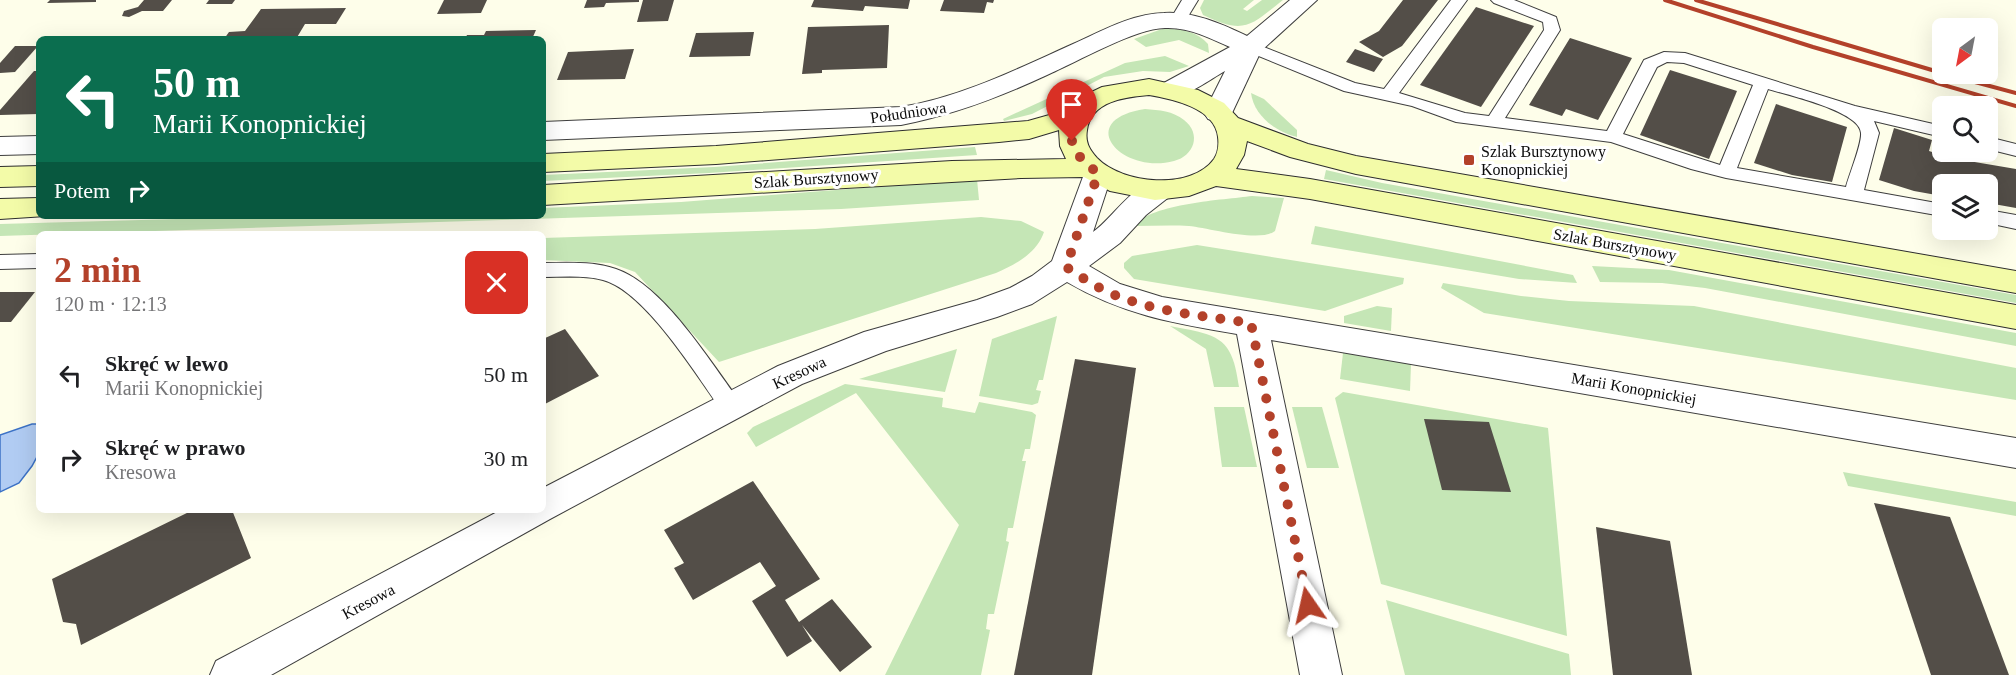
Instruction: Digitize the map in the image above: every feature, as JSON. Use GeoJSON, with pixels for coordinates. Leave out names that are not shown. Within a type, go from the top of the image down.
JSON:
{"type":"FeatureCollection","features":[{"type":"Feature","properties":{"kind":"main road"},"geometry":{"type":"LineString","coordinates":[[1149,87],[1171,90],[1190,95],[1223,118],[1233,138],[1232,152],[1225,165],[1213,176],[1179,189],[1138,189],[1116,183],[1094,171],[1078,155],[1072,141],[1072,128],[1077,116],[1090,103],[1106,94],[1126,89],[1149,87]]}},
{"type":"Feature","properties":{"kind":"main road","name":"Szlak Bursztynowy"},"geometry":{"type":"LineString","coordinates":[[546,163],[716,155],[999,134],[1029,130],[1077,116]]}},
{"type":"Feature","properties":{"kind":"main road","name":"Szlak Bursztynowy"},"geometry":{"type":"LineString","coordinates":[[1223,118],[1290,147],[1356,165],[2016,282]]}},
{"type":"Feature","properties":{"kind":"main road","name":"Szlak Bursztynowy"},"geometry":{"type":"LineString","coordinates":[[546,195],[648,191],[918,171],[1007,167],[1094,171]]}},
{"type":"Feature","properties":{"kind":"main road"},"geometry":{"type":"LineString","coordinates":[[0,177],[36,176]]}},
{"type":"Feature","properties":{"kind":"main road","name":"Szlak Bursztynowy"},"geometry":{"type":"LineString","coordinates":[[1213,176],[1310,189],[2016,317]]}},
{"type":"Feature","properties":{"kind":"main road"},"geometry":{"type":"LineString","coordinates":[[0,209],[36,208]]}},
{"type":"Feature","properties":{"kind":"street"},"geometry":{"type":"LineString","coordinates":[[1171,90],[1250,47],[1305,0]]}},
{"type":"Feature","properties":{"kind":"street","name":"Południowa"},"geometry":{"type":"LineString","coordinates":[[546,131],[677,128],[901,116],[927,112],[975,97],[1134,26],[1163,20],[1184,10],[1209,29],[1250,47]]}},
{"type":"Feature","properties":{"kind":"street"},"geometry":{"type":"LineString","coordinates":[[1223,118],[1250,47]]}},
{"type":"Feature","properties":{"kind":"street"},"geometry":{"type":"LineString","coordinates":[[0,146],[36,145]]}},
{"type":"Feature","properties":{"kind":"street"},"geometry":{"type":"LineString","coordinates":[[1066,267],[1094,171]]}},
{"type":"Feature","properties":{"kind":"street","name":"Kresowa"},"geometry":{"type":"LineString","coordinates":[[546,504],[730,405],[832,357],[1021,296],[1044,284],[1109,236],[1135,208],[1159,190]]}},
{"type":"Feature","properties":{"kind":"street","name":"Marii Konopnickiej"},"geometry":{"type":"LineString","coordinates":[[1066,267],[1108,292],[1160,309],[2016,453]]}},
{"type":"Feature","properties":{"kind":"street"},"geometry":{"type":"LineString","coordinates":[[1251,323],[1322,675]]}},
{"type":"Feature","properties":{"kind":"street","name":"Kresowa"},"geometry":{"type":"LineString","coordinates":[[231,675],[530,513]]}},
{"type":"Feature","properties":{"kind":"lane"},"geometry":{"type":"LineString","coordinates":[[1388,96],[1459,0]]}},
{"type":"Feature","properties":{"kind":"lane"},"geometry":{"type":"LineString","coordinates":[[1493,123],[1552,30],[1550,20],[1499,0]]}},
{"type":"Feature","properties":{"kind":"lane"},"geometry":{"type":"LineString","coordinates":[[1250,47],[1350,87],[1417,102],[1462,118],[1613,137],[1697,165],[1726,172],[1932,208]]}},
{"type":"Feature","properties":{"kind":"lane"},"geometry":{"type":"LineString","coordinates":[[1613,137],[1650,64],[1664,57],[1685,58],[1851,110],[1932,129]]}},
{"type":"Feature","properties":{"kind":"lane"},"geometry":{"type":"LineString","coordinates":[[1726,172],[1762,83]]}},
{"type":"Feature","properties":{"kind":"lane"},"geometry":{"type":"LineString","coordinates":[[1851,110],[1865,120],[1870,133],[1853,195]]}},
{"type":"Feature","properties":{"kind":"lane"},"geometry":{"type":"LineString","coordinates":[[1998,146],[2016,150]]}},
{"type":"Feature","properties":{"kind":"lane"},"geometry":{"type":"LineString","coordinates":[[1998,219],[2016,222]]}},
{"type":"Feature","properties":{"kind":"lane"},"geometry":{"type":"LineString","coordinates":[[0,262],[36,261]]}},
{"type":"Feature","properties":{"kind":"lane"},"geometry":{"type":"LineString","coordinates":[[546,270],[594,271],[628,282],[646,298],[730,405]]}},
{"type":"Feature","properties":{"kind":"green space"},"geometry":{"type":"Polygon","coordinates":[[[1204,0],[1254,0],[1243,9],[1247,11],[1262,0],[1283,0],[1254,21],[1238,26],[1203,15],[1200,8],[1204,0]]]}},
{"type":"Feature","properties":{"kind":"green space"},"geometry":{"type":"Polygon","coordinates":[[[1162,29],[1193,33],[1208,44],[1209,53],[1179,40],[1146,47],[1134,39],[1162,29]]]}},
{"type":"Feature","properties":{"kind":"green space"},"geometry":{"type":"Polygon","coordinates":[[[1165,56],[1189,66],[1170,72],[1143,71],[1104,77],[1032,114],[1004,121],[1003,119],[1125,63],[1165,56]]]}},
{"type":"Feature","properties":{"kind":"green space"},"geometry":{"type":"Polygon","coordinates":[[[1251,93],[1264,99],[1297,130],[1297,137],[1267,122],[1256,109],[1251,93]]]}},
{"type":"Feature","properties":{"kind":"green space"},"geometry":{"type":"Polygon","coordinates":[[[1145,109],[1171,113],[1184,120],[1193,132],[1191,150],[1174,161],[1155,163],[1137,160],[1123,154],[1113,144],[1109,134],[1112,124],[1123,115],[1145,109]]]}},
{"type":"Feature","properties":{"kind":"green space"},"geometry":{"type":"Polygon","coordinates":[[[975,147],[977,155],[709,173],[546,181],[546,175],[714,167],[975,147]]]}},
{"type":"Feature","properties":{"kind":"green space"},"geometry":{"type":"Polygon","coordinates":[[[1326,170],[1382,183],[2016,295],[2016,303],[1324,179],[1326,170]]]}},
{"type":"Feature","properties":{"kind":"green space"},"geometry":{"type":"Polygon","coordinates":[[[977,179],[979,200],[841,209],[546,218],[546,208],[681,202],[977,179]]]}},
{"type":"Feature","properties":{"kind":"green space"},"geometry":{"type":"Polygon","coordinates":[[[1252,196],[1284,198],[1275,231],[1258,236],[1189,226],[1133,226],[1143,218],[1172,207],[1252,196]]]}},
{"type":"Feature","properties":{"kind":"green space"},"geometry":{"type":"Polygon","coordinates":[[[981,217],[1021,221],[1044,232],[1031,252],[1018,262],[996,273],[719,362],[635,272],[610,263],[546,260],[546,238],[815,229],[981,217]]]}},
{"type":"Feature","properties":{"kind":"green space"},"geometry":{"type":"Polygon","coordinates":[[[176,219],[530,219],[156,231],[36,231],[36,235],[0,236],[0,224],[176,219]]]}},
{"type":"Feature","properties":{"kind":"green space"},"geometry":{"type":"Polygon","coordinates":[[[1315,226],[1573,275],[1577,283],[1519,279],[1311,244],[1315,226]]]}},
{"type":"Feature","properties":{"kind":"green space"},"geometry":{"type":"Polygon","coordinates":[[[1197,245],[1404,278],[1403,284],[1325,311],[1134,279],[1124,268],[1124,263],[1132,256],[1197,245]]]}},
{"type":"Feature","properties":{"kind":"green space"},"geometry":{"type":"Polygon","coordinates":[[[1592,266],[1669,270],[2016,333],[2016,346],[1705,288],[1662,283],[1600,282],[1592,266]]]}},
{"type":"Feature","properties":{"kind":"green space"},"geometry":{"type":"Polygon","coordinates":[[[1443,283],[1521,296],[1569,301],[1694,306],[2016,368],[2016,400],[1484,313],[1441,288],[1443,283]]]}},
{"type":"Feature","properties":{"kind":"green space"},"geometry":{"type":"Polygon","coordinates":[[[1377,306],[1392,308],[1391,331],[1344,323],[1344,316],[1377,306]]]}},
{"type":"Feature","properties":{"kind":"green space"},"geometry":{"type":"Polygon","coordinates":[[[1057,316],[1043,380],[1039,380],[1036,390],[1041,391],[1038,403],[1032,405],[979,396],[992,339],[1057,316]]]}},
{"type":"Feature","properties":{"kind":"green space"},"geometry":{"type":"Polygon","coordinates":[[[1170,326],[1203,333],[1225,345],[1236,368],[1239,387],[1214,387],[1206,349],[1170,326]]]}},
{"type":"Feature","properties":{"kind":"green space"},"geometry":{"type":"Polygon","coordinates":[[[957,349],[945,392],[859,379],[957,349]]]}},
{"type":"Feature","properties":{"kind":"green space"},"geometry":{"type":"Polygon","coordinates":[[[1343,353],[1411,364],[1410,391],[1340,379],[1343,353]]]}},
{"type":"Feature","properties":{"kind":"green space"},"geometry":{"type":"Polygon","coordinates":[[[845,384],[943,398],[942,407],[975,413],[979,402],[1032,412],[1036,415],[1030,449],[1025,449],[1022,461],[1026,461],[1013,528],[1008,528],[1006,541],[1009,542],[994,614],[988,614],[986,629],[990,630],[981,675],[885,675],[959,525],[856,393],[756,447],[747,433],[753,427],[845,384]]]}},
{"type":"Feature","properties":{"kind":"green space"},"geometry":{"type":"Polygon","coordinates":[[[1343,392],[1548,428],[1567,636],[1381,584],[1335,398],[1343,392]]]}},
{"type":"Feature","properties":{"kind":"green space"},"geometry":{"type":"Polygon","coordinates":[[[1214,407],[1244,407],[1257,467],[1222,467],[1214,407]]]}},
{"type":"Feature","properties":{"kind":"green space"},"geometry":{"type":"Polygon","coordinates":[[[1292,407],[1322,407],[1339,468],[1307,468],[1292,407]]]}},
{"type":"Feature","properties":{"kind":"green space"},"geometry":{"type":"Polygon","coordinates":[[[1843,472],[2016,502],[2016,516],[1848,486],[1843,472]]]}},
{"type":"Feature","properties":{"kind":"green space"},"geometry":{"type":"Polygon","coordinates":[[[1386,600],[1569,654],[1571,675],[1405,675],[1386,600]]]}},
{"type":"Feature","properties":{"kind":"water"},"geometry":{"type":"Polygon","coordinates":[[[36,424],[36,459],[19,483],[0,492],[0,435],[36,424]]]}},
{"type":"Feature","properties":{"kind":"building"},"geometry":{"type":"Polygon","coordinates":[[[50,0],[96,0],[96,2],[47,3],[50,0]]]}},
{"type":"Feature","properties":{"kind":"building"},"geometry":{"type":"Polygon","coordinates":[[[144,0],[172,0],[163,11],[142,11],[129,17],[122,16],[124,11],[138,7],[144,0]]]}},
{"type":"Feature","properties":{"kind":"building"},"geometry":{"type":"Polygon","coordinates":[[[209,0],[235,0],[232,4],[206,4],[209,0]]]}},
{"type":"Feature","properties":{"kind":"building"},"geometry":{"type":"Polygon","coordinates":[[[444,0],[487,0],[481,13],[437,14],[444,0]]]}},
{"type":"Feature","properties":{"kind":"building"},"geometry":{"type":"Polygon","coordinates":[[[587,0],[639,0],[639,2],[606,3],[604,7],[584,8],[587,0]]]}},
{"type":"Feature","properties":{"kind":"building"},"geometry":{"type":"Polygon","coordinates":[[[643,0],[674,0],[668,21],[637,22],[643,0]]]}},
{"type":"Feature","properties":{"kind":"building"},"geometry":{"type":"Polygon","coordinates":[[[814,0],[910,0],[908,9],[865,6],[863,11],[811,7],[814,0]]]}},
{"type":"Feature","properties":{"kind":"building"},"geometry":{"type":"Polygon","coordinates":[[[944,0],[994,0],[993,3],[987,2],[984,13],[940,11],[944,0]]]}},
{"type":"Feature","properties":{"kind":"building"},"geometry":{"type":"Polygon","coordinates":[[[1403,0],[1438,0],[1402,46],[1383,57],[1359,42],[1379,31],[1403,0]]]}},
{"type":"Feature","properties":{"kind":"building"},"geometry":{"type":"Polygon","coordinates":[[[1476,7],[1534,26],[1481,107],[1420,85],[1476,7]]]}},
{"type":"Feature","properties":{"kind":"building"},"geometry":{"type":"Polygon","coordinates":[[[346,8],[336,24],[305,24],[298,36],[226,36],[229,32],[245,31],[261,9],[346,8]]]}},
{"type":"Feature","properties":{"kind":"building"},"geometry":{"type":"Polygon","coordinates":[[[889,25],[887,68],[822,70],[822,73],[802,74],[808,27],[889,25]]]}},
{"type":"Feature","properties":{"kind":"building"},"geometry":{"type":"Polygon","coordinates":[[[536,30],[533,36],[466,36],[484,35],[486,31],[536,30]]]}},
{"type":"Feature","properties":{"kind":"building"},"geometry":{"type":"Polygon","coordinates":[[[754,32],[750,56],[689,57],[696,33],[754,32]]]}},
{"type":"Feature","properties":{"kind":"building"},"geometry":{"type":"Polygon","coordinates":[[[1570,38],[1632,58],[1598,120],[1566,109],[1562,116],[1529,105],[1570,38]]]}},
{"type":"Feature","properties":{"kind":"building"},"geometry":{"type":"Polygon","coordinates":[[[15,46],[36,46],[15,72],[0,73],[0,63],[15,46]]]}},
{"type":"Feature","properties":{"kind":"building"},"geometry":{"type":"Polygon","coordinates":[[[634,49],[625,79],[557,80],[568,52],[634,49]]]}},
{"type":"Feature","properties":{"kind":"building"},"geometry":{"type":"Polygon","coordinates":[[[1355,49],[1383,59],[1374,72],[1346,62],[1355,49]]]}},
{"type":"Feature","properties":{"kind":"building"},"geometry":{"type":"Polygon","coordinates":[[[1670,70],[1737,91],[1709,159],[1640,135],[1670,70]]]}},
{"type":"Feature","properties":{"kind":"building"},"geometry":{"type":"Polygon","coordinates":[[[36,71],[36,114],[0,115],[0,110],[36,71]]]}},
{"type":"Feature","properties":{"kind":"building"},"geometry":{"type":"Polygon","coordinates":[[[1776,104],[1847,127],[1832,182],[1792,175],[1754,163],[1776,104]]]}},
{"type":"Feature","properties":{"kind":"building"},"geometry":{"type":"Polygon","coordinates":[[[1894,128],[1932,140],[1929,151],[1932,152],[1932,162],[1975,162],[2016,169],[2016,208],[1998,205],[1998,174],[1932,174],[1932,194],[1879,180],[1894,128]]]}},
{"type":"Feature","properties":{"kind":"building"},"geometry":{"type":"Polygon","coordinates":[[[0,292],[35,292],[11,322],[0,322],[0,292]]]}},
{"type":"Feature","properties":{"kind":"building"},"geometry":{"type":"Polygon","coordinates":[[[565,329],[599,376],[546,403],[546,338],[565,329]]]}},
{"type":"Feature","properties":{"kind":"building"},"geometry":{"type":"Polygon","coordinates":[[[1075,359],[1136,368],[1092,675],[1014,675],[1075,359]]]}},
{"type":"Feature","properties":{"kind":"building"},"geometry":{"type":"Polygon","coordinates":[[[1424,419],[1489,422],[1511,492],[1442,490],[1424,419]]]}},
{"type":"Feature","properties":{"kind":"building"},"geometry":{"type":"Polygon","coordinates":[[[753,481],[820,579],[785,600],[799,622],[832,599],[872,647],[840,672],[802,625],[812,641],[787,657],[752,601],[776,586],[760,562],[693,600],[674,568],[684,563],[664,530],[753,481]]]}},
{"type":"Feature","properties":{"kind":"building"},"geometry":{"type":"Polygon","coordinates":[[[1874,503],[1950,517],[2009,675],[1931,675],[1874,503]]]}},
{"type":"Feature","properties":{"kind":"building"},"geometry":{"type":"Polygon","coordinates":[[[187,513],[233,513],[251,558],[81,645],[76,624],[63,622],[52,579],[187,513]]]}},
{"type":"Feature","properties":{"kind":"building"},"geometry":{"type":"Polygon","coordinates":[[[1596,527],[1670,541],[1692,675],[1613,675],[1596,527]]]}},
{"type":"Feature","properties":{"kind":"railway"},"geometry":{"type":"LineString","coordinates":[[1665,0],[1813,47],[2016,106]]}},
{"type":"Feature","properties":{"kind":"railway"},"geometry":{"type":"LineString","coordinates":[[1696,0],[1932,70]]}},
{"type":"Feature","properties":{"kind":"railway"},"geometry":{"type":"LineString","coordinates":[[1982,84],[2016,93]]}},
{"type":"Feature","properties":{"kind":"place","name":"Szlak Bursztynowy Konopnickiej"},"geometry":{"type":"Point","coordinates":[1469,160]}},
{"type":"Feature","properties":{"kind":"route"},"geometry":{"type":"LineString","coordinates":[[1072,141],[1078,155],[1089,168],[1098,174],[1066,267],[1108,292],[1133,302],[1160,309],[1251,323],[1308,605]]}}]}
